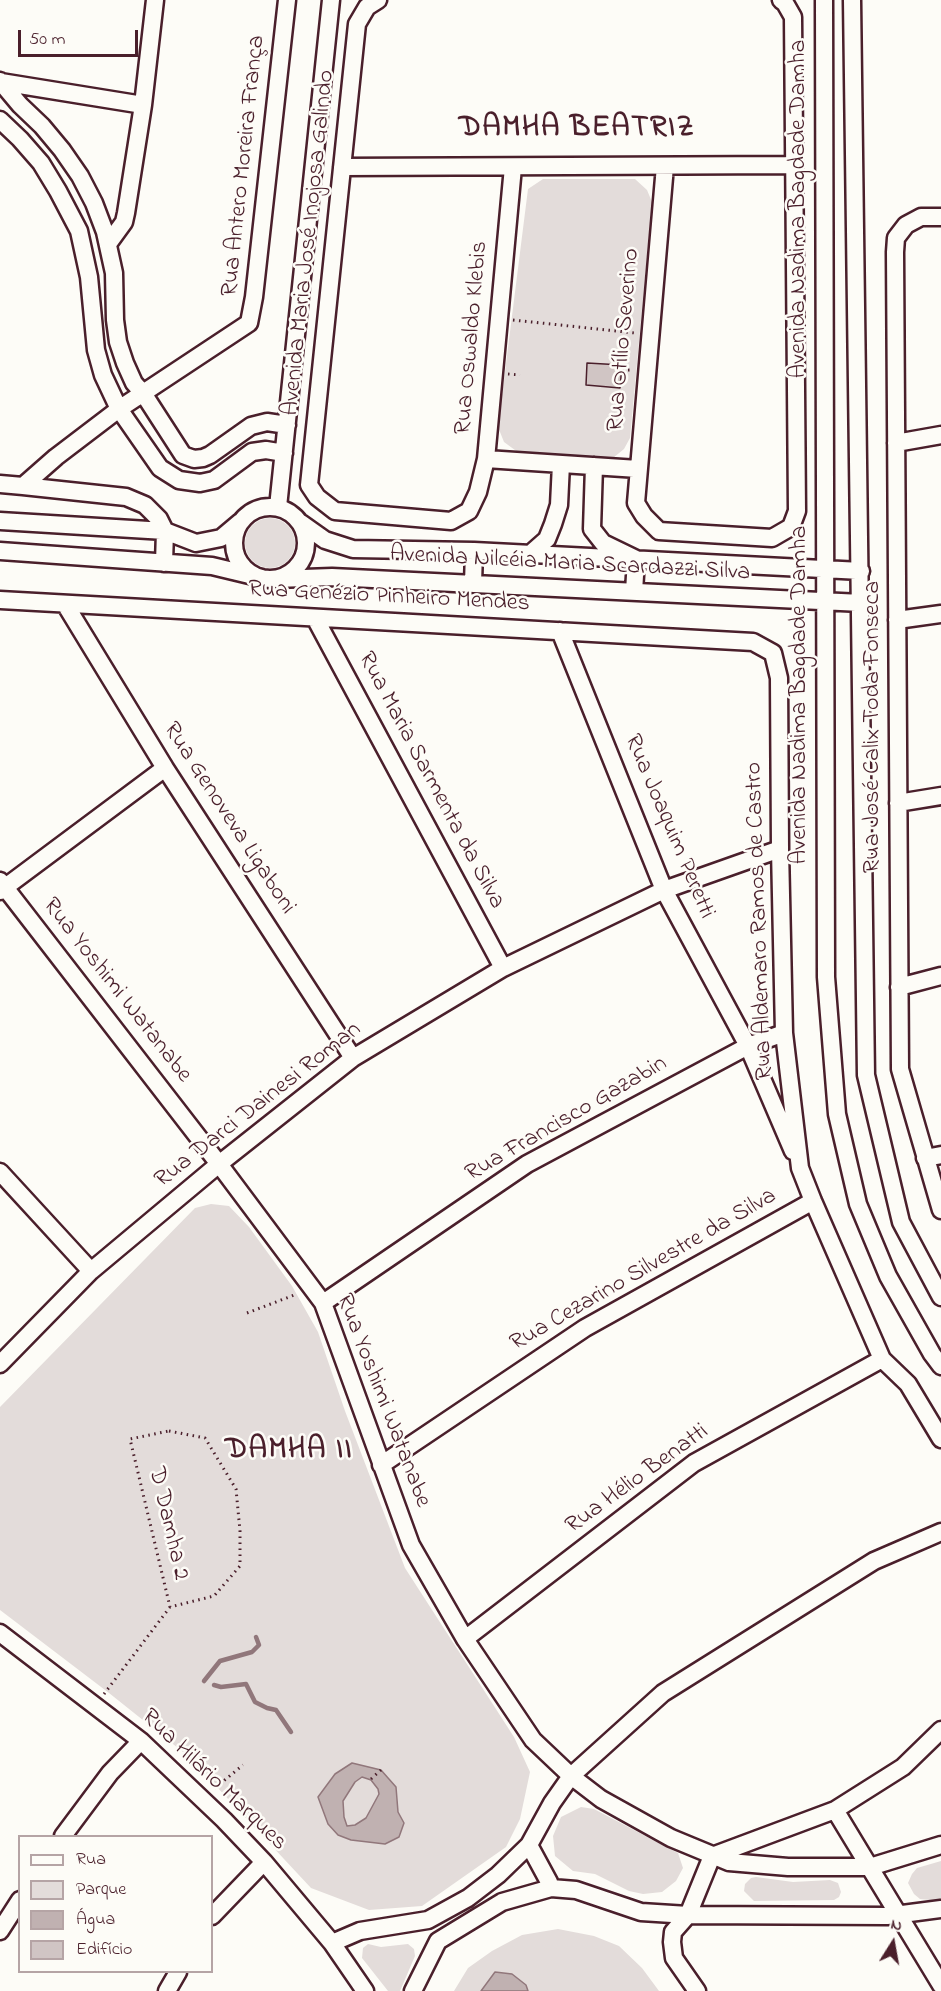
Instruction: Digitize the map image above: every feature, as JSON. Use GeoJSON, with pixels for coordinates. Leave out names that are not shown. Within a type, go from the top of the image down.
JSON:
{"type":"FeatureCollection","features":[{"type":"Feature","properties":{"kind":"street"},"geometry":{"type":"LineString","coordinates":[[108,244],[124,222],[143,105],[154,0]]}},
{"type":"Feature","properties":{"kind":"street","name":"Rua Antero Moreira França"},"geometry":{"type":"LineString","coordinates":[[22,486],[119,409],[249,323],[252,317],[287,0]]}},
{"type":"Feature","properties":{"kind":"street"},"geometry":{"type":"LineString","coordinates":[[278,507],[331,0]]}},
{"type":"Feature","properties":{"kind":"street","name":"Avenida Maria José Inojosa Galindo"},"geometry":{"type":"LineString","coordinates":[[378,0],[367,7],[357,24],[309,485],[317,497],[335,511],[451,521],[469,511]]}},
{"type":"Feature","properties":{"kind":"street","name":"Avenida Nadima Bagdade Damha"},"geometry":{"type":"LineString","coordinates":[[824,0],[826,977],[837,1114],[862,1215],[888,1276],[941,1366]]}},
{"type":"Feature","properties":{"kind":"street"},"geometry":{"type":"LineString","coordinates":[[852,0],[866,1075],[901,1222],[941,1297]]}},
{"type":"Feature","properties":{"kind":"street","name":"Avenida Nadima Bagdade Damha"},"geometry":{"type":"LineString","coordinates":[[644,516],[659,531],[772,538],[791,527],[797,511],[793,17],[783,2]]}},
{"type":"Feature","properties":{"kind":"street"},"geometry":{"type":"LineString","coordinates":[[1,81],[143,105]]}},
{"type":"Feature","properties":{"kind":"street"},"geometry":{"type":"LineString","coordinates":[[1,81],[62,150],[80,176],[94,203],[108,244],[114,273],[118,342],[135,383],[183,454],[198,459],[210,455],[256,424],[272,422],[286,425]]}},
{"type":"Feature","properties":{"kind":"street"},"geometry":{"type":"LineString","coordinates":[[0,120],[21,139],[41,163],[79,231],[89,277],[96,350],[103,375],[119,409],[160,468],[172,477],[186,482],[200,483],[214,480],[248,454],[257,451],[284,453]]}},
{"type":"Feature","properties":{"kind":"street"},"geometry":{"type":"LineString","coordinates":[[342,167],[794,165]]}},
{"type":"Feature","properties":{"kind":"street","name":"Rua Otílio Severino"},"geometry":{"type":"LineString","coordinates":[[644,516],[636,503],[638,469],[665,166]]}},
{"type":"Feature","properties":{"kind":"street","name":"Rua Oswaldo Klebis"},"geometry":{"type":"LineString","coordinates":[[469,511],[478,492],[486,459],[513,167]]}},
{"type":"Feature","properties":{"kind":"street","name":"Rua José Calix Toda Fonseca"},"geometry":{"type":"LineString","coordinates":[[941,218],[921,217],[906,225],[896,238],[900,1070],[933,1156],[941,1210]]}},
{"type":"Feature","properties":{"kind":"street"},"geometry":{"type":"LineString","coordinates":[[896,442],[941,435]]}},
{"type":"Feature","properties":{"kind":"street"},"geometry":{"type":"LineString","coordinates":[[186,482],[190,458]]}},
{"type":"Feature","properties":{"kind":"street"},"geometry":{"type":"LineString","coordinates":[[486,459],[638,469]]}},
{"type":"Feature","properties":{"kind":"street"},"geometry":{"type":"LineString","coordinates":[[530,554],[548,539],[559,506],[561,464]]}},
{"type":"Feature","properties":{"kind":"street"},"geometry":{"type":"LineString","coordinates":[[594,466],[592,529],[603,543],[636,559],[634,592]]}},
{"type":"Feature","properties":{"kind":"street"},"geometry":{"type":"LineString","coordinates":[[0,484],[126,497],[138,502],[152,510],[165,531],[164,562]]}},
{"type":"Feature","properties":{"kind":"street"},"geometry":{"type":"LineString","coordinates":[[0,520],[165,531],[196,543],[221,538],[240,522],[257,509],[267,506],[278,507],[287,510],[301,524],[306,534],[304,558],[288,575],[269,579],[251,574],[236,556],[235,532],[240,522]]}},
{"type":"Feature","properties":{"kind":"street","name":"Avenida Nilcéia Maria Scardazzi Silva"},"geometry":{"type":"LineString","coordinates":[[301,524],[325,540],[353,549],[474,551],[861,571]]}},
{"type":"Feature","properties":{"kind":"street"},"geometry":{"type":"LineString","coordinates":[[473,584],[474,551]]}},
{"type":"Feature","properties":{"kind":"street","name":"Avenida Nilcéia Maria Scardazzi Silva"},"geometry":{"type":"LineString","coordinates":[[0,552],[212,566],[269,579],[332,577],[861,603]]}},
{"type":"Feature","properties":{"kind":"street","name":"Rua Genézio Pinheiro Mendes"},"geometry":{"type":"LineString","coordinates":[[0,600],[753,642],[773,653]]}},
{"type":"Feature","properties":{"kind":"street","name":"Rua Genoveva Ligaboni"},"geometry":{"type":"LineString","coordinates":[[64,604],[165,768],[353,1058]]}},
{"type":"Feature","properties":{"kind":"street"},"geometry":{"type":"LineString","coordinates":[[897,620],[941,614]]}},
{"type":"Feature","properties":{"kind":"street","name":"Rua Maria Sarmenta da Silva"},"geometry":{"type":"LineString","coordinates":[[315,618],[503,968]]}},
{"type":"Feature","properties":{"kind":"street","name":"Rua Joaquim Peretti"},"geometry":{"type":"LineString","coordinates":[[560,632],[664,890],[748,1046],[800,1168]]}},
{"type":"Feature","properties":{"kind":"street","name":"Rua Aldemaro Ramos de Castro"},"geometry":{"type":"LineString","coordinates":[[773,653],[779,678],[784,1033],[800,1168],[882,1359],[908,1384],[941,1439]]}},
{"type":"Feature","properties":{"kind":"street"},"geometry":{"type":"LineString","coordinates":[[2,887],[165,768]]}},
{"type":"Feature","properties":{"kind":"street"},"geometry":{"type":"LineString","coordinates":[[898,803],[941,796]]}},
{"type":"Feature","properties":{"kind":"street","name":"Rua Darci Dainesi Roman"},"geometry":{"type":"LineString","coordinates":[[0,1364],[91,1271],[219,1164],[353,1058],[503,968],[664,890],[780,849]]}},
{"type":"Feature","properties":{"kind":"street","name":"Rua Yoshimi Watanabe"},"geometry":{"type":"LineString","coordinates":[[2,887],[219,1164],[323,1303],[411,1545],[465,1639],[533,1740],[571,1776],[601,1799],[671,1838],[729,1862],[789,1867],[870,1868],[941,1845]]}},
{"type":"Feature","properties":{"kind":"street"},"geometry":{"type":"LineString","coordinates":[[899,987],[941,976]]}},
{"type":"Feature","properties":{"kind":"street","name":"Rua Francisco Gazabin"},"geometry":{"type":"LineString","coordinates":[[323,1303],[527,1164],[748,1046],[784,1033]]}},
{"type":"Feature","properties":{"kind":"street"},"geometry":{"type":"LineString","coordinates":[[0,1172],[91,1271]]}},
{"type":"Feature","properties":{"kind":"street","name":"Rua Cezarino Silvestre da Silva"},"geometry":{"type":"LineString","coordinates":[[381,1465],[585,1328],[813,1201]]}},
{"type":"Feature","properties":{"kind":"street","name":"Rua Hélio Benatti"},"geometry":{"type":"LineString","coordinates":[[465,1639],[694,1463],[882,1359]]}},
{"type":"Feature","properties":{"kind":"street"},"geometry":{"type":"LineString","coordinates":[[332,1943],[360,1930],[428,1920],[468,1898],[498,1875],[529,1845],[552,1803],[571,1776],[663,1693],[874,1561],[941,1532]]}},
{"type":"Feature","properties":{"kind":"street","name":"Rua Hilário Marques"},"geometry":{"type":"LineString","coordinates":[[0,1633],[141,1741],[224,1820],[264,1862],[332,1943],[365,1991]]}},
{"type":"Feature","properties":{"kind":"street"},"geometry":{"type":"LineString","coordinates":[[697,1991],[674,1958],[673,1932],[688,1915],[712,1856],[835,1810],[903,1767],[941,1730]]}},
{"type":"Feature","properties":{"kind":"street"},"geometry":{"type":"LineString","coordinates":[[64,1835],[110,1773],[141,1741]]}},
{"type":"Feature","properties":{"kind":"street"},"geometry":{"type":"LineString","coordinates":[[835,1810],[941,1985]]}},
{"type":"Feature","properties":{"kind":"street"},"geometry":{"type":"LineString","coordinates":[[529,1845],[551,1888]]}},
{"type":"Feature","properties":{"kind":"street"},"geometry":{"type":"LineString","coordinates":[[213,1915],[264,1862]]}},
{"type":"Feature","properties":{"kind":"street"},"geometry":{"type":"LineString","coordinates":[[413,1991],[438,1941],[502,1902],[551,1888],[576,1890],[641,1912],[688,1915],[899,1916],[941,1909]]}},
{"type":"Feature","properties":{"kind":"street"},"geometry":{"type":"LineString","coordinates":[[0,1931],[18,1903]]}},
{"type":"Feature","properties":{"kind":"street"},"geometry":{"type":"LineString","coordinates":[[167,1991],[177,1973]]}},
{"type":"Feature","properties":{"kind":"path"},"geometry":{"type":"LineString","coordinates":[[499,319],[650,335]]}},
{"type":"Feature","properties":{"kind":"path"},"geometry":{"type":"LineString","coordinates":[[247,1313],[312,1287]]}},
{"type":"Feature","properties":{"kind":"path","name":"D Damha 2"},"geometry":{"type":"LineString","coordinates":[[169,1431],[205,1438],[236,1489],[240,1531],[240,1566],[214,1596],[170,1607],[130,1439],[169,1431]]}},
{"type":"Feature","properties":{"kind":"path"},"geometry":{"type":"LineString","coordinates":[[95,1706],[170,1607]]}},
{"type":"Feature","properties":{"kind":"path"},"geometry":{"type":"LineString","coordinates":[[216,1786],[243,1765]]}},
{"type":"Feature","properties":{"kind":"path"},"geometry":{"type":"LineString","coordinates":[[371,1779],[381,1770]]}},
{"type":"Feature","properties":{"kind":"green space"},"geometry":{"type":"Polygon","coordinates":[[[543,179],[635,179],[647,190],[652,202],[630,438],[624,449],[613,458],[519,453],[504,442],[498,427],[528,189],[543,179]]]}},
{"type":"Feature","properties":{"kind":"green space"},"geometry":{"type":"Polygon","coordinates":[[[265,518],[275,518],[288,525],[295,538],[295,548],[288,561],[275,568],[265,568],[256,564],[249,557],[245,548],[245,538],[249,529],[256,522],[265,518]]]}},
{"type":"Feature","properties":{"kind":"green space"},"geometry":{"type":"Polygon","coordinates":[[[211,1204],[229,1206],[249,1227],[292,1286],[318,1332],[345,1411],[405,1568],[514,1737],[530,1772],[520,1819],[506,1847],[422,1906],[369,1910],[311,1888],[188,1756],[0,1610],[0,1407],[195,1208],[211,1204]]]}},
{"type":"Feature","properties":{"kind":"green space"},"geometry":{"type":"Polygon","coordinates":[[[581,1807],[594,1809],[678,1853],[683,1868],[676,1881],[662,1892],[643,1894],[629,1891],[595,1874],[573,1871],[555,1856],[553,1836],[561,1817],[581,1807]]]}},
{"type":"Feature","properties":{"kind":"green space"},"geometry":{"type":"Polygon","coordinates":[[[941,1861],[941,1901],[920,1899],[908,1883],[912,1874],[917,1868],[941,1861]]]}},
{"type":"Feature","properties":{"kind":"green space"},"geometry":{"type":"Polygon","coordinates":[[[751,1878],[793,1882],[830,1880],[838,1883],[841,1892],[834,1900],[754,1901],[744,1891],[745,1884],[751,1878]]]}},
{"type":"Feature","properties":{"kind":"green space"},"geometry":{"type":"Polygon","coordinates":[[[558,1929],[594,1936],[619,1946],[642,1968],[659,1991],[454,1991],[468,1968],[492,1951],[522,1935],[558,1929]]]}},
{"type":"Feature","properties":{"kind":"green space"},"geometry":{"type":"Polygon","coordinates":[[[368,1944],[381,1947],[408,1944],[414,1949],[415,1956],[400,1991],[388,1991],[362,1958],[363,1948],[368,1944]]]}},
{"type":"Feature","properties":{"kind":"water"},"geometry":{"type":"Polygon","coordinates":[[[352,1763],[381,1770],[396,1787],[398,1812],[404,1823],[399,1837],[385,1844],[351,1840],[338,1835],[328,1824],[318,1797],[335,1774],[352,1763]],[[362,1777],[355,1782],[343,1801],[347,1826],[355,1825],[366,1818],[379,1794],[371,1780],[362,1777]]]}},
{"type":"Feature","properties":{"kind":"water"},"geometry":{"type":"Polygon","coordinates":[[[495,1972],[512,1974],[526,1985],[528,1991],[481,1991],[495,1972]]]}},
{"type":"Feature","properties":{"kind":"building"},"geometry":{"type":"Polygon","coordinates":[[[587,363],[622,365],[620,388],[586,385],[587,363]]]}},
{"type":"Feature","properties":{"kind":"waterway"},"geometry":{"type":"LineString","coordinates":[[204,1681],[220,1661],[252,1652],[259,1645],[256,1637]]}},
{"type":"Feature","properties":{"kind":"waterway"},"geometry":{"type":"LineString","coordinates":[[214,1685],[221,1687],[246,1684],[255,1702],[276,1710],[291,1732]]}},
{"type":"Feature","properties":{"kind":"district","name":"DAMHA BEATRIZ"},"geometry":{"type":"Point","coordinates":[577,130]}},
{"type":"Feature","properties":{"kind":"district","name":"DAMHA II"},"geometry":{"type":"Point","coordinates":[289,1452]}}]}
